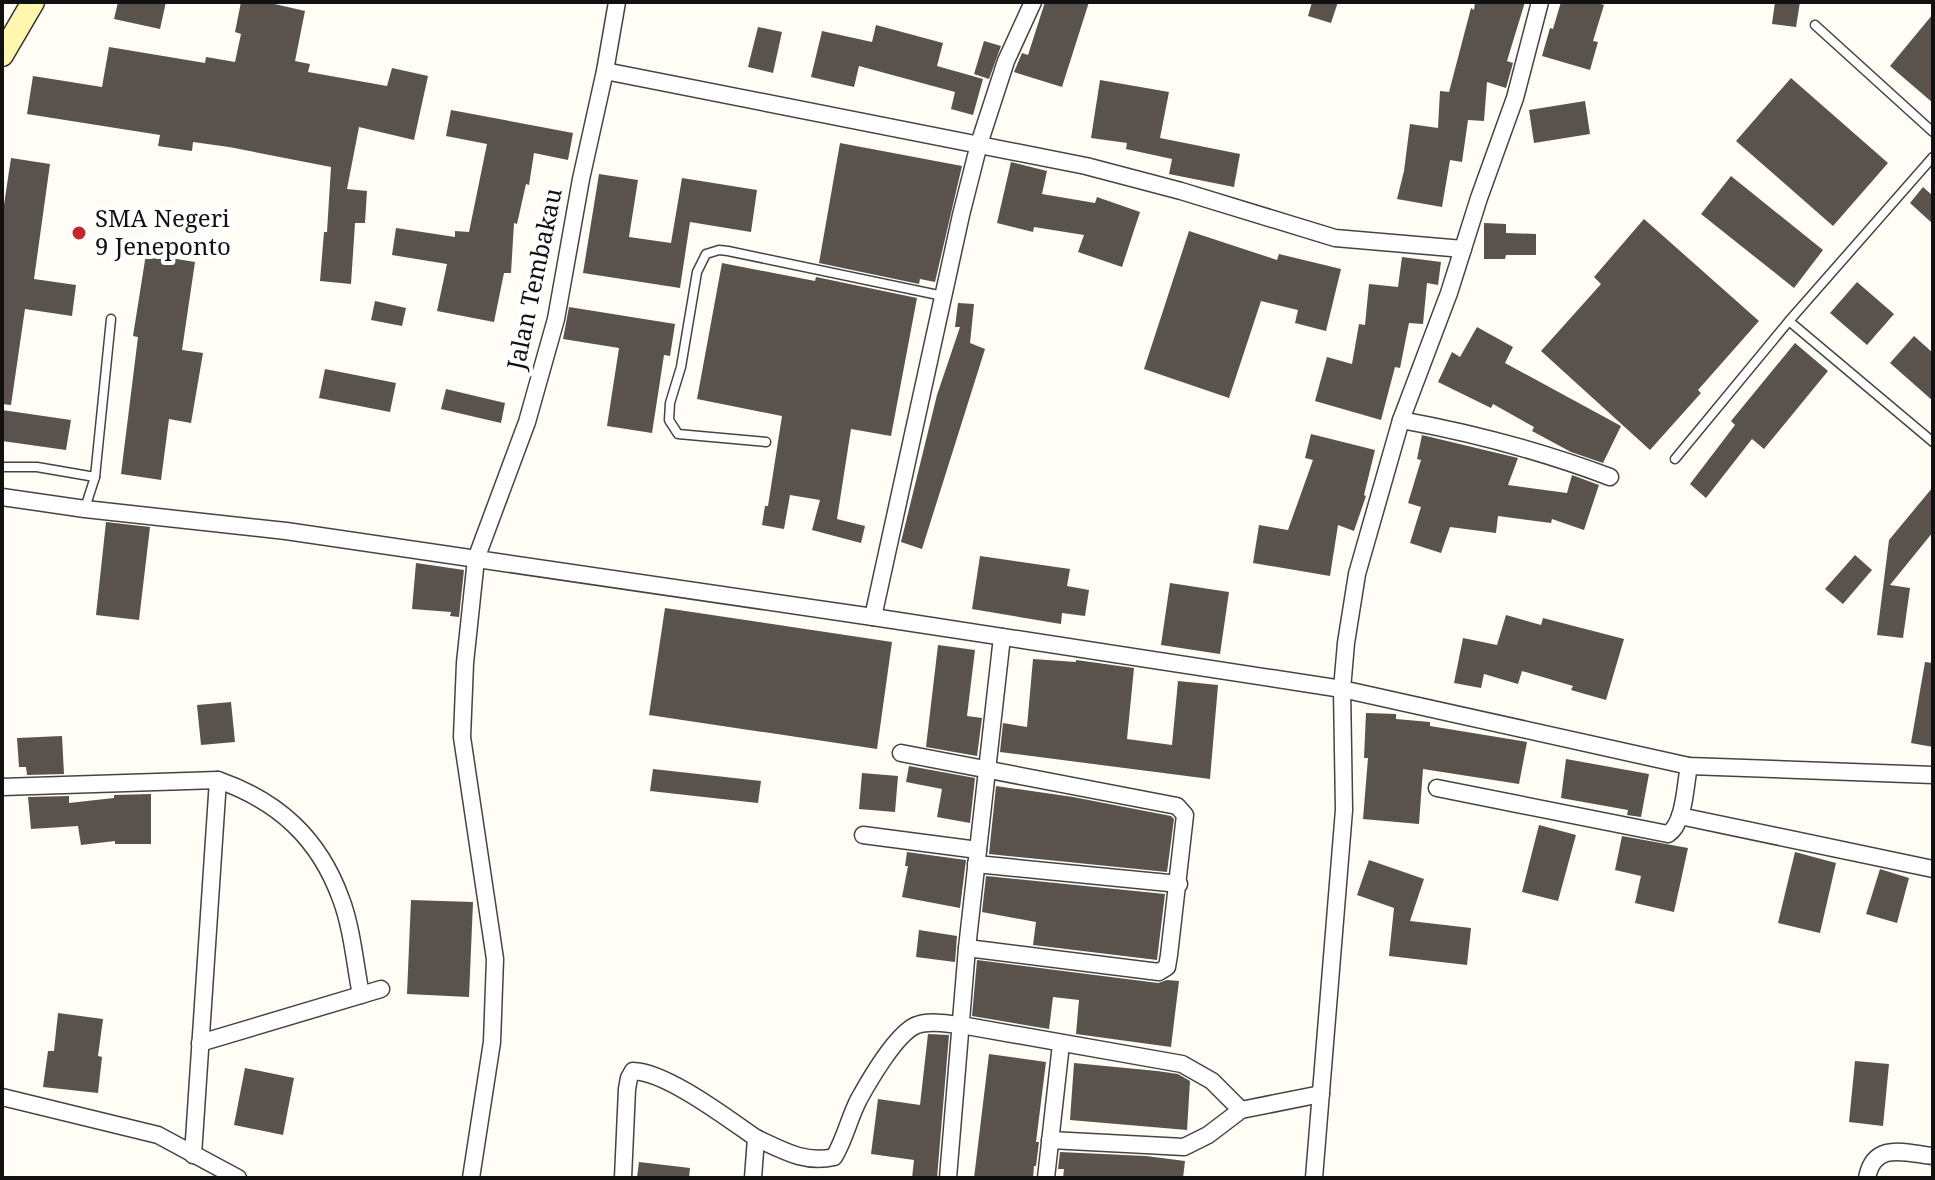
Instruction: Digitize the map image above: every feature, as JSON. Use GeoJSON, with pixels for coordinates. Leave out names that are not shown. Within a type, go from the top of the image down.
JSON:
{"type":"FeatureCollection","features":[{"type":"Feature","properties":{"kind":"main road"},"geometry":{"type":"LineString","coordinates":[[2,55],[33,2]]}},
{"type":"Feature","properties":{"kind":"street","name":"Jalan Tembakau"},"geometry":{"type":"LineString","coordinates":[[471,1178],[492,1042],[495,959],[462,737],[465,663],[476,559],[527,422],[556,319],[617,2]]}},
{"type":"Feature","properties":{"kind":"street"},"geometry":{"type":"LineString","coordinates":[[873,617],[979,144],[1006,61],[1033,2]]}},
{"type":"Feature","properties":{"kind":"street"},"geometry":{"type":"LineString","coordinates":[[1314,1178],[1344,810],[1342,689],[1357,574],[1401,420],[1449,293],[1515,98],[1540,2]]}},
{"type":"Feature","properties":{"kind":"street"},"geometry":{"type":"LineString","coordinates":[[605,71],[979,144],[1126,177],[1335,238],[1463,249]]}},
{"type":"Feature","properties":{"kind":"street"},"geometry":{"type":"LineString","coordinates":[[1401,420],[1459,430],[1511,444],[1610,477]]}},
{"type":"Feature","properties":{"kind":"street"},"geometry":{"type":"LineString","coordinates":[[2,497],[286,531],[1342,689],[1689,766],[1933,775]]}},
{"type":"Feature","properties":{"kind":"street"},"geometry":{"type":"LineString","coordinates":[[948,1178],[967,948],[1002,637]]}},
{"type":"Feature","properties":{"kind":"street"},"geometry":{"type":"LineString","coordinates":[[901,753],[1177,806],[1185,819],[1167,967],[1159,972],[967,948]]}},
{"type":"Feature","properties":{"kind":"street"},"geometry":{"type":"LineString","coordinates":[[1437,788],[1665,834],[1672,833],[1680,816],[1689,766]]}},
{"type":"Feature","properties":{"kind":"street"},"geometry":{"type":"LineString","coordinates":[[193,1155],[218,780]]}},
{"type":"Feature","properties":{"kind":"street"},"geometry":{"type":"LineString","coordinates":[[2,787],[218,780],[248,791],[290,819],[320,854],[342,900],[361,995]]}},
{"type":"Feature","properties":{"kind":"street"},"geometry":{"type":"LineString","coordinates":[[1680,816],[1933,869]]}},
{"type":"Feature","properties":{"kind":"street"},"geometry":{"type":"LineString","coordinates":[[863,835],[977,857],[1179,884]]}},
{"type":"Feature","properties":{"kind":"street"},"geometry":{"type":"LineString","coordinates":[[200,1043],[381,989]]}},
{"type":"Feature","properties":{"kind":"street"},"geometry":{"type":"LineString","coordinates":[[623,1178],[627,1089],[633,1071],[644,1072],[694,1096],[756,1138],[798,1157],[834,1157],[858,1102],[901,1037],[914,1025],[928,1023],[961,1025],[1182,1064],[1212,1081],[1241,1110]]}},
{"type":"Feature","properties":{"kind":"street"},"geometry":{"type":"LineString","coordinates":[[1046,1178],[1061,1044]]}},
{"type":"Feature","properties":{"kind":"street"},"geometry":{"type":"LineString","coordinates":[[1050,1140],[1184,1147],[1208,1135],[1241,1110],[1321,1094]]}},
{"type":"Feature","properties":{"kind":"street"},"geometry":{"type":"LineString","coordinates":[[2,1097],[158,1135],[238,1178]]}},
{"type":"Feature","properties":{"kind":"street"},"geometry":{"type":"LineString","coordinates":[[753,1178],[756,1138]]}},
{"type":"Feature","properties":{"kind":"street"},"geometry":{"type":"LineString","coordinates":[[1867,1178],[1870,1165],[1879,1155],[1900,1152],[1933,1156]]}},
{"type":"Feature","properties":{"kind":"lane"},"geometry":{"type":"LineString","coordinates":[[1815,25],[1933,132]]}},
{"type":"Feature","properties":{"kind":"lane"},"geometry":{"type":"LineString","coordinates":[[1675,459],[1789,321],[1933,157]]}},
{"type":"Feature","properties":{"kind":"lane"},"geometry":{"type":"LineString","coordinates":[[766,442],[678,434],[669,420],[670,403],[688,333],[697,272],[706,254],[719,250],[738,252],[944,296]]}},
{"type":"Feature","properties":{"kind":"lane"},"geometry":{"type":"LineString","coordinates":[[85,509],[95,477],[111,319]]}},
{"type":"Feature","properties":{"kind":"lane"},"geometry":{"type":"LineString","coordinates":[[1789,321],[1933,442]]}},
{"type":"Feature","properties":{"kind":"lane"},"geometry":{"type":"LineString","coordinates":[[2,467],[37,467],[95,477]]}},
{"type":"Feature","properties":{"kind":"building"},"geometry":{"type":"Polygon","coordinates":[[[118,2],[166,2],[160,29],[114,19],[118,2]]]}},
{"type":"Feature","properties":{"kind":"building"},"geometry":{"type":"Polygon","coordinates":[[[241,2],[266,2],[305,11],[295,61],[310,64],[308,72],[387,86],[392,68],[428,76],[414,140],[359,127],[347,189],[367,191],[365,223],[355,223],[351,284],[320,281],[331,167],[193,142],[192,151],[158,146],[160,135],[27,114],[33,76],[102,87],[109,47],[205,63],[206,57],[235,62],[241,34],[235,32],[241,2]]]}},
{"type":"Feature","properties":{"kind":"building"},"geometry":{"type":"Polygon","coordinates":[[[1045,2],[1089,2],[1062,87],[1014,72],[1022,53],[1028,55],[1045,2]]]}},
{"type":"Feature","properties":{"kind":"building"},"geometry":{"type":"Polygon","coordinates":[[[1312,2],[1338,2],[1331,23],[1308,16],[1312,2]]]}},
{"type":"Feature","properties":{"kind":"building"},"geometry":{"type":"Polygon","coordinates":[[[1475,2],[1525,2],[1507,61],[1513,63],[1506,88],[1487,82],[1484,121],[1468,120],[1462,162],[1450,160],[1442,207],[1397,199],[1410,124],[1438,128],[1440,91],[1449,92],[1475,2]]]}},
{"type":"Feature","properties":{"kind":"building"},"geometry":{"type":"Polygon","coordinates":[[[1561,2],[1596,2],[1604,5],[1593,41],[1598,42],[1590,70],[1542,56],[1561,2]]]}},
{"type":"Feature","properties":{"kind":"building"},"geometry":{"type":"Polygon","coordinates":[[[1775,2],[1800,2],[1796,27],[1772,24],[1775,2]]]}},
{"type":"Feature","properties":{"kind":"building"},"geometry":{"type":"Polygon","coordinates":[[[1933,14],[1933,103],[1890,66],[1933,14]]]}},
{"type":"Feature","properties":{"kind":"building"},"geometry":{"type":"Polygon","coordinates":[[[876,25],[943,43],[937,66],[983,79],[973,115],[951,109],[955,92],[859,66],[854,87],[811,77],[822,31],[872,42],[876,25]]]}},
{"type":"Feature","properties":{"kind":"building"},"geometry":{"type":"Polygon","coordinates":[[[758,27],[782,32],[773,73],[748,67],[758,27]]]}},
{"type":"Feature","properties":{"kind":"building"},"geometry":{"type":"Polygon","coordinates":[[[984,41],[1001,46],[989,79],[974,74],[984,41]]]}},
{"type":"Feature","properties":{"kind":"building"},"geometry":{"type":"Polygon","coordinates":[[[1791,78],[1888,163],[1833,226],[1736,141],[1791,78]]]}},
{"type":"Feature","properties":{"kind":"building"},"geometry":{"type":"Polygon","coordinates":[[[1100,80],[1169,92],[1160,138],[1240,154],[1234,187],[1169,174],[1172,159],[1126,149],[1127,143],[1091,138],[1100,80]]]}},
{"type":"Feature","properties":{"kind":"building"},"geometry":{"type":"Polygon","coordinates":[[[1585,101],[1590,134],[1534,143],[1529,110],[1585,101]]]}},
{"type":"Feature","properties":{"kind":"building"},"geometry":{"type":"Polygon","coordinates":[[[451,110],[573,133],[568,160],[534,153],[529,185],[526,184],[517,224],[514,223],[511,273],[504,273],[494,322],[437,311],[447,264],[392,255],[396,228],[455,237],[455,231],[469,232],[487,144],[446,136],[451,110]]]}},
{"type":"Feature","properties":{"kind":"building"},"geometry":{"type":"Polygon","coordinates":[[[840,143],[962,166],[935,282],[920,279],[919,284],[819,263],[840,143]]]}},
{"type":"Feature","properties":{"kind":"building"},"geometry":{"type":"Polygon","coordinates":[[[11,158],[50,164],[34,279],[76,285],[72,316],[25,309],[11,405],[2,404],[2,218],[11,158]]]}},
{"type":"Feature","properties":{"kind":"building"},"geometry":{"type":"Polygon","coordinates":[[[1011,162],[1047,171],[1042,194],[1095,203],[1097,197],[1140,212],[1122,267],[1078,252],[1084,235],[1034,227],[1033,232],[997,223],[1011,162]]]}},
{"type":"Feature","properties":{"kind":"building"},"geometry":{"type":"Polygon","coordinates":[[[599,174],[638,180],[629,237],[671,243],[682,178],[757,190],[751,232],[690,222],[680,288],[583,273],[599,174]]]}},
{"type":"Feature","properties":{"kind":"building"},"geometry":{"type":"Polygon","coordinates":[[[1731,176],[1823,250],[1794,288],[1701,214],[1731,176]]]}},
{"type":"Feature","properties":{"kind":"building"},"geometry":{"type":"Polygon","coordinates":[[[1923,187],[1933,196],[1933,224],[1910,203],[1923,187]]]}},
{"type":"Feature","properties":{"kind":"building"},"geometry":{"type":"Polygon","coordinates":[[[1644,219],[1759,321],[1650,450],[1541,351],[1601,284],[1594,277],[1644,219]]]}},
{"type":"Feature","properties":{"kind":"building"},"geometry":{"type":"Polygon","coordinates":[[[1484,223],[1506,224],[1506,233],[1536,234],[1536,255],[1484,259],[1484,223]]]}},
{"type":"Feature","properties":{"kind":"building"},"geometry":{"type":"Polygon","coordinates":[[[1189,231],[1277,260],[1279,254],[1341,269],[1326,331],[1295,323],[1298,310],[1261,301],[1229,398],[1144,369],[1189,231]]]}},
{"type":"Feature","properties":{"kind":"building"},"geometry":{"type":"Polygon","coordinates":[[[146,254],[195,262],[182,350],[203,353],[191,423],[169,419],[161,480],[121,474],[138,337],[133,336],[146,254]]]}},
{"type":"Feature","properties":{"kind":"building"},"geometry":{"type":"Polygon","coordinates":[[[1402,257],[1441,262],[1438,285],[1427,283],[1423,324],[1409,323],[1400,368],[1395,367],[1381,420],[1315,401],[1327,357],[1352,364],[1359,324],[1365,325],[1369,284],[1398,287],[1402,257]]]}},
{"type":"Feature","properties":{"kind":"building"},"geometry":{"type":"Polygon","coordinates":[[[722,263],[815,281],[816,277],[917,298],[891,436],[851,429],[837,519],[865,526],[861,543],[812,530],[820,500],[790,495],[784,529],[762,525],[765,506],[768,506],[782,416],[697,399],[722,263]]]}},
{"type":"Feature","properties":{"kind":"building"},"geometry":{"type":"Polygon","coordinates":[[[1857,282],[1894,314],[1867,345],[1830,313],[1857,282]]]}},
{"type":"Feature","properties":{"kind":"building"},"geometry":{"type":"Polygon","coordinates":[[[375,301],[406,308],[402,326],[371,320],[375,301]]]}},
{"type":"Feature","properties":{"kind":"building"},"geometry":{"type":"Polygon","coordinates":[[[958,303],[974,304],[970,343],[985,349],[922,549],[901,542],[937,395],[960,327],[955,327],[958,303]]]}},
{"type":"Feature","properties":{"kind":"building"},"geometry":{"type":"Polygon","coordinates":[[[569,307],[675,324],[670,356],[664,355],[652,433],[607,426],[619,348],[563,339],[569,307]]]}},
{"type":"Feature","properties":{"kind":"building"},"geometry":{"type":"Polygon","coordinates":[[[1477,327],[1513,347],[1505,363],[1621,426],[1603,463],[1571,452],[1532,431],[1534,427],[1493,404],[1491,408],[1438,382],[1452,352],[1460,357],[1477,327]]]}},
{"type":"Feature","properties":{"kind":"building"},"geometry":{"type":"Polygon","coordinates":[[[1914,336],[1933,353],[1933,401],[1890,363],[1914,336]]]}},
{"type":"Feature","properties":{"kind":"building"},"geometry":{"type":"Polygon","coordinates":[[[1795,343],[1828,371],[1764,449],[1752,439],[1706,498],[1690,484],[1735,425],[1731,421],[1795,343]]]}},
{"type":"Feature","properties":{"kind":"building"},"geometry":{"type":"Polygon","coordinates":[[[325,369],[396,383],[390,412],[319,398],[325,369]]]}},
{"type":"Feature","properties":{"kind":"building"},"geometry":{"type":"Polygon","coordinates":[[[446,389],[505,403],[501,423],[441,409],[446,389]]]}},
{"type":"Feature","properties":{"kind":"building"},"geometry":{"type":"Polygon","coordinates":[[[2,410],[71,420],[66,450],[2,441],[2,410]]]}},
{"type":"Feature","properties":{"kind":"building"},"geometry":{"type":"Polygon","coordinates":[[[1311,434],[1375,450],[1366,496],[1354,531],[1338,525],[1330,576],[1253,563],[1259,525],[1288,530],[1313,460],[1305,458],[1311,434]]]}},
{"type":"Feature","properties":{"kind":"building"},"geometry":{"type":"Polygon","coordinates":[[[1422,435],[1518,458],[1508,485],[1567,493],[1572,475],[1599,485],[1584,530],[1552,519],[1551,523],[1498,516],[1496,533],[1450,527],[1441,553],[1410,543],[1421,507],[1408,503],[1421,460],[1417,459],[1422,435]]]}},
{"type":"Feature","properties":{"kind":"building"},"geometry":{"type":"Polygon","coordinates":[[[1933,487],[1933,532],[1890,585],[1910,588],[1903,638],[1877,635],[1889,540],[1933,487]]]}},
{"type":"Feature","properties":{"kind":"building"},"geometry":{"type":"Polygon","coordinates":[[[106,522],[150,527],[139,620],[96,615],[106,522]]]}},
{"type":"Feature","properties":{"kind":"building"},"geometry":{"type":"Polygon","coordinates":[[[1855,555],[1872,570],[1843,604],[1825,589],[1855,555]]]}},
{"type":"Feature","properties":{"kind":"building"},"geometry":{"type":"Polygon","coordinates":[[[980,556],[1070,569],[1067,586],[1089,590],[1085,616],[1062,613],[1061,624],[972,609],[980,556]]]}},
{"type":"Feature","properties":{"kind":"building"},"geometry":{"type":"Polygon","coordinates":[[[416,563],[464,570],[459,617],[450,616],[451,612],[412,609],[416,563]]]}},
{"type":"Feature","properties":{"kind":"building"},"geometry":{"type":"Polygon","coordinates":[[[1170,583],[1229,592],[1220,654],[1161,645],[1170,583]]]}},
{"type":"Feature","properties":{"kind":"building"},"geometry":{"type":"Polygon","coordinates":[[[665,608],[892,642],[877,749],[649,715],[665,608]]]}},
{"type":"Feature","properties":{"kind":"building"},"geometry":{"type":"Polygon","coordinates":[[[1506,615],[1541,625],[1543,618],[1624,639],[1606,700],[1571,690],[1573,686],[1522,671],[1518,684],[1484,674],[1481,688],[1454,683],[1463,638],[1497,645],[1506,615]]]}},
{"type":"Feature","properties":{"kind":"building"},"geometry":{"type":"Polygon","coordinates":[[[938,645],[975,650],[967,716],[982,718],[977,756],[926,747],[938,645]]]}},
{"type":"Feature","properties":{"kind":"building"},"geometry":{"type":"Polygon","coordinates":[[[1033,659],[1076,660],[1134,668],[1127,739],[1172,745],[1178,681],[1218,685],[1210,779],[1000,752],[1003,723],[1027,727],[1033,659]]]}},
{"type":"Feature","properties":{"kind":"building"},"geometry":{"type":"Polygon","coordinates":[[[1925,662],[1933,663],[1933,747],[1911,743],[1925,662]]]}},
{"type":"Feature","properties":{"kind":"building"},"geometry":{"type":"Polygon","coordinates":[[[231,702],[235,742],[201,745],[197,705],[231,702]]]}},
{"type":"Feature","properties":{"kind":"building"},"geometry":{"type":"Polygon","coordinates":[[[1366,713],[1396,714],[1396,719],[1430,722],[1430,726],[1527,742],[1519,784],[1423,769],[1419,824],[1363,819],[1368,758],[1364,758],[1366,713]]]}},
{"type":"Feature","properties":{"kind":"building"},"geometry":{"type":"Polygon","coordinates":[[[62,736],[64,774],[27,775],[26,767],[19,767],[17,738],[62,736]]]}},
{"type":"Feature","properties":{"kind":"building"},"geometry":{"type":"Polygon","coordinates":[[[1566,759],[1649,774],[1641,817],[1627,815],[1628,810],[1561,798],[1566,759]]]}},
{"type":"Feature","properties":{"kind":"building"},"geometry":{"type":"Polygon","coordinates":[[[909,766],[975,778],[970,823],[937,817],[942,789],[906,782],[909,766]]]}},
{"type":"Feature","properties":{"kind":"building"},"geometry":{"type":"Polygon","coordinates":[[[653,769],[761,781],[758,803],[650,791],[653,769]]]}},
{"type":"Feature","properties":{"kind":"building"},"geometry":{"type":"Polygon","coordinates":[[[862,773],[898,776],[895,812],[859,809],[862,773]]]}},
{"type":"Feature","properties":{"kind":"building"},"geometry":{"type":"Polygon","coordinates":[[[996,786],[1171,816],[1174,819],[1167,872],[989,854],[996,786]]]}},
{"type":"Feature","properties":{"kind":"building"},"geometry":{"type":"Polygon","coordinates":[[[151,794],[151,844],[115,844],[115,841],[81,845],[78,826],[31,829],[28,797],[69,796],[69,803],[114,798],[114,795],[151,794]]]}},
{"type":"Feature","properties":{"kind":"building"},"geometry":{"type":"Polygon","coordinates":[[[1539,825],[1576,835],[1558,901],[1522,892],[1539,825]]]}},
{"type":"Feature","properties":{"kind":"building"},"geometry":{"type":"Polygon","coordinates":[[[1622,836],[1688,848],[1674,912],[1635,903],[1641,876],[1615,870],[1622,836]]]}},
{"type":"Feature","properties":{"kind":"building"},"geometry":{"type":"Polygon","coordinates":[[[907,852],[966,860],[960,908],[902,897],[908,866],[905,866],[907,852]]]}},
{"type":"Feature","properties":{"kind":"building"},"geometry":{"type":"Polygon","coordinates":[[[1795,852],[1836,863],[1820,933],[1778,923],[1795,852]]]}},
{"type":"Feature","properties":{"kind":"building"},"geometry":{"type":"Polygon","coordinates":[[[1369,860],[1424,879],[1410,921],[1471,928],[1467,965],[1389,956],[1394,908],[1357,895],[1369,860]]]}},
{"type":"Feature","properties":{"kind":"building"},"geometry":{"type":"Polygon","coordinates":[[[1880,869],[1909,878],[1897,923],[1866,914],[1880,869]]]}},
{"type":"Feature","properties":{"kind":"building"},"geometry":{"type":"Polygon","coordinates":[[[986,876],[1165,894],[1157,960],[1033,945],[1036,922],[982,912],[986,876]]]}},
{"type":"Feature","properties":{"kind":"building"},"geometry":{"type":"Polygon","coordinates":[[[411,900],[473,902],[469,997],[407,994],[411,900]]]}},
{"type":"Feature","properties":{"kind":"building"},"geometry":{"type":"Polygon","coordinates":[[[919,930],[957,936],[955,962],[916,957],[919,930]]]}},
{"type":"Feature","properties":{"kind":"building"},"geometry":{"type":"Polygon","coordinates":[[[977,960],[1158,983],[1179,981],[1171,1047],[1076,1034],[1079,1000],[1053,997],[1049,1029],[972,1016],[977,960]]]}},
{"type":"Feature","properties":{"kind":"building"},"geometry":{"type":"Polygon","coordinates":[[[58,1013],[103,1019],[98,1056],[102,1057],[98,1093],[43,1087],[48,1051],[54,1051],[58,1013]]]}},
{"type":"Feature","properties":{"kind":"building"},"geometry":{"type":"Polygon","coordinates":[[[928,1034],[949,1035],[937,1178],[912,1178],[914,1160],[871,1154],[878,1099],[920,1105],[928,1034]]]}},
{"type":"Feature","properties":{"kind":"building"},"geometry":{"type":"Polygon","coordinates":[[[989,1054],[1046,1062],[1033,1178],[974,1178],[989,1054]]]}},
{"type":"Feature","properties":{"kind":"building"},"geometry":{"type":"Polygon","coordinates":[[[1855,1061],[1889,1064],[1883,1126],[1849,1122],[1855,1061]]]}},
{"type":"Feature","properties":{"kind":"building"},"geometry":{"type":"Polygon","coordinates":[[[1074,1063],[1178,1074],[1190,1081],[1187,1130],[1070,1120],[1074,1063]]]}},
{"type":"Feature","properties":{"kind":"building"},"geometry":{"type":"Polygon","coordinates":[[[245,1068],[294,1078],[283,1135],[234,1125],[245,1068]]]}},
{"type":"Feature","properties":{"kind":"building"},"geometry":{"type":"Polygon","coordinates":[[[1060,1152],[1185,1161],[1183,1178],[1063,1178],[1064,1169],[1058,1169],[1060,1152]]]}},
{"type":"Feature","properties":{"kind":"building"},"geometry":{"type":"Polygon","coordinates":[[[639,1162],[690,1168],[689,1178],[637,1178],[639,1162]]]}},
{"type":"Feature","properties":{"kind":"place","name":"SMA Negeri 9 Jeneponto"},"geometry":{"type":"Point","coordinates":[79,233]}}]}
